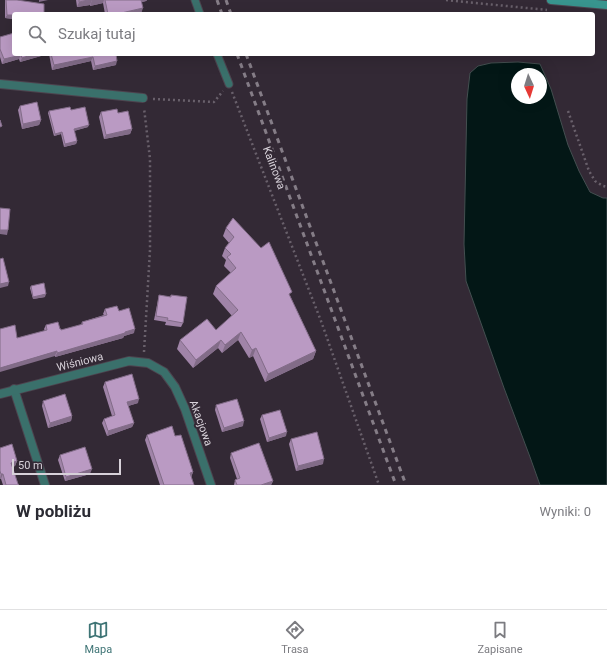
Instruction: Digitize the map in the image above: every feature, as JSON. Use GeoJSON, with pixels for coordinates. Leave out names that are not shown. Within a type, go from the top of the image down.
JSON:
{"type":"FeatureCollection","features":[{"type":"Feature","properties":{"kind":"street"},"geometry":{"type":"LineString","coordinates":[[551,0],[607,6]]}},
{"type":"Feature","properties":{"kind":"street"},"geometry":{"type":"LineString","coordinates":[[0,84],[144,98]]}},
{"type":"Feature","properties":{"kind":"street","name":"Wiśniowa"},"geometry":{"type":"LineString","coordinates":[[0,394],[129,361],[148,363],[164,372]]}},
{"type":"Feature","properties":{"kind":"street","name":"Akacjowa"},"geometry":{"type":"LineString","coordinates":[[164,372],[175,387],[185,409],[211,485]]}},
{"type":"Feature","properties":{"kind":"street"},"geometry":{"type":"LineString","coordinates":[[14,390],[45,485]]}},
{"type":"Feature","properties":{"kind":"lane"},"geometry":{"type":"LineString","coordinates":[[195,0],[199,12]]}},
{"type":"Feature","properties":{"kind":"lane"},"geometry":{"type":"LineString","coordinates":[[218,56],[229,84]]}},
{"type":"Feature","properties":{"kind":"path"},"geometry":{"type":"LineString","coordinates":[[446,0],[551,10]]}},
{"type":"Feature","properties":{"kind":"path"},"geometry":{"type":"LineString","coordinates":[[144,362],[150,250],[150,158],[144,98],[214,102],[229,84]]}},
{"type":"Feature","properties":{"kind":"path","name":"Kalinowa"},"geometry":{"type":"LineString","coordinates":[[229,84],[321,321],[379,485]]}},
{"type":"Feature","properties":{"kind":"path"},"geometry":{"type":"LineString","coordinates":[[568,111],[589,171],[595,181],[607,187]]}},
{"type":"Feature","properties":{"kind":"shaded area"},"geometry":{"type":"Polygon","coordinates":[[[518,62],[540,64],[542,68],[511,68],[511,104],[547,104],[547,80],[568,145],[579,171],[590,192],[603,198],[607,198],[607,485],[540,485],[466,281],[464,244],[467,99],[470,73],[478,66],[491,63],[518,62]]]}},
{"type":"Feature","properties":{"kind":"building"},"geometry":{"type":"Polygon","coordinates":[[[6,0],[44,4],[44,12],[12,12],[12,15],[7,15],[6,0]]]}},
{"type":"Feature","properties":{"kind":"building"},"geometry":{"type":"Polygon","coordinates":[[[105,0],[141,0],[143,8],[126,12],[108,12],[105,0]]]}},
{"type":"Feature","properties":{"kind":"building"},"geometry":{"type":"Polygon","coordinates":[[[12,34],[12,56],[17,56],[4,59],[0,49],[0,37],[12,34]]]}},
{"type":"Feature","properties":{"kind":"building"},"geometry":{"type":"Polygon","coordinates":[[[52,56],[116,56],[117,61],[95,66],[93,57],[54,65],[52,56]]]}},
{"type":"Feature","properties":{"kind":"building"},"geometry":{"type":"Polygon","coordinates":[[[37,102],[41,120],[23,124],[20,106],[37,102]]]}},
{"type":"Feature","properties":{"kind":"building"},"geometry":{"type":"Polygon","coordinates":[[[70,107],[71,110],[85,107],[89,125],[74,129],[77,141],[65,144],[62,132],[55,134],[49,111],[70,107]]]}},
{"type":"Feature","properties":{"kind":"building"},"geometry":{"type":"Polygon","coordinates":[[[117,109],[118,113],[128,111],[132,129],[106,135],[101,112],[117,109]]]}},
{"type":"Feature","properties":{"kind":"building"},"geometry":{"type":"Polygon","coordinates":[[[0,208],[10,209],[8,230],[0,230],[0,208]]]}},
{"type":"Feature","properties":{"kind":"building"},"geometry":{"type":"Polygon","coordinates":[[[233,218],[261,248],[269,242],[292,292],[289,294],[316,351],[268,374],[256,348],[252,350],[241,332],[225,345],[221,340],[196,360],[180,340],[207,319],[216,330],[238,310],[216,286],[236,268],[227,257],[231,254],[225,248],[234,237],[226,228],[233,218]]]}},
{"type":"Feature","properties":{"kind":"building"},"geometry":{"type":"Polygon","coordinates":[[[3,258],[9,282],[0,284],[0,259],[3,258]]]}},
{"type":"Feature","properties":{"kind":"building"},"geometry":{"type":"Polygon","coordinates":[[[44,283],[46,294],[33,297],[31,286],[44,283]]]}},
{"type":"Feature","properties":{"kind":"building"},"geometry":{"type":"Polygon","coordinates":[[[159,295],[187,297],[183,323],[156,316],[159,295]]]}},
{"type":"Feature","properties":{"kind":"building"},"geometry":{"type":"Polygon","coordinates":[[[117,306],[119,311],[129,308],[135,329],[57,353],[57,351],[0,368],[0,329],[15,325],[17,338],[47,330],[46,325],[58,322],[61,330],[107,315],[105,309],[117,306]]]}},
{"type":"Feature","properties":{"kind":"building"},"geometry":{"type":"Polygon","coordinates":[[[132,374],[139,399],[127,402],[134,423],[108,431],[104,419],[115,415],[105,382],[132,374]]]}},
{"type":"Feature","properties":{"kind":"building"},"geometry":{"type":"Polygon","coordinates":[[[65,394],[72,416],[50,423],[43,401],[65,394]]]}},
{"type":"Feature","properties":{"kind":"building"},"geometry":{"type":"Polygon","coordinates":[[[237,399],[244,421],[224,428],[216,405],[237,399]]]}},
{"type":"Feature","properties":{"kind":"building"},"geometry":{"type":"Polygon","coordinates":[[[280,410],[287,432],[269,438],[262,415],[280,410]]]}},
{"type":"Feature","properties":{"kind":"building"},"geometry":{"type":"Polygon","coordinates":[[[172,426],[175,436],[181,435],[193,472],[190,473],[194,485],[164,485],[147,435],[172,426]]]}},
{"type":"Feature","properties":{"kind":"building"},"geometry":{"type":"Polygon","coordinates":[[[317,432],[324,459],[298,466],[291,439],[317,432]]]}},
{"type":"Feature","properties":{"kind":"building"},"geometry":{"type":"Polygon","coordinates":[[[259,443],[273,481],[261,485],[237,485],[235,480],[240,478],[231,453],[259,443]]]}},
{"type":"Feature","properties":{"kind":"building"},"geometry":{"type":"Polygon","coordinates":[[[12,444],[17,461],[11,463],[19,485],[6,485],[3,474],[1,474],[0,471],[0,448],[12,444]]]}},
{"type":"Feature","properties":{"kind":"building"},"geometry":{"type":"Polygon","coordinates":[[[85,447],[92,469],[66,477],[60,455],[85,447]]]}},
{"type":"Feature","properties":{"kind":"railway"},"geometry":{"type":"LineString","coordinates":[[217,0],[221,12]]}},
{"type":"Feature","properties":{"kind":"railway"},"geometry":{"type":"LineString","coordinates":[[226,0],[230,12]]}},
{"type":"Feature","properties":{"kind":"railway"},"geometry":{"type":"LineString","coordinates":[[238,56],[396,485]]}},
{"type":"Feature","properties":{"kind":"railway"},"geometry":{"type":"LineString","coordinates":[[247,56],[406,485]]}}]}
